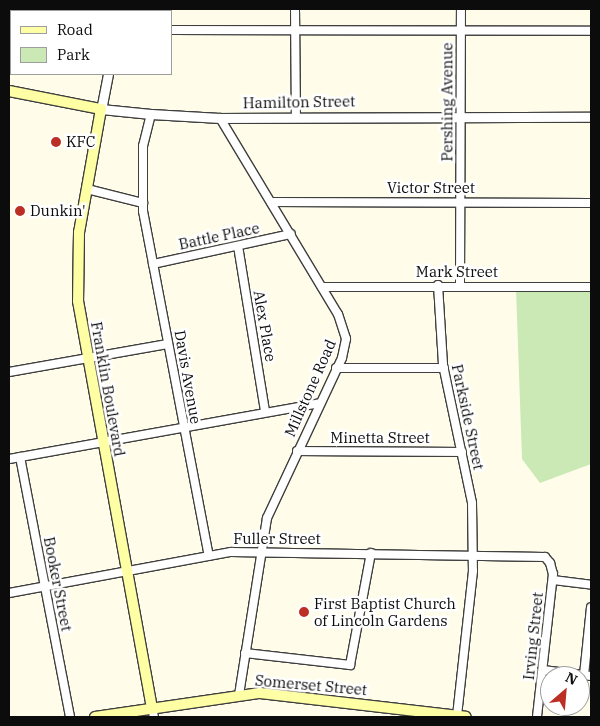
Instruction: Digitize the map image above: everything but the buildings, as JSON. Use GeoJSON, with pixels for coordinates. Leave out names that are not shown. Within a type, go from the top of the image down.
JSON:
{"type":"FeatureCollection","features":[{"type":"Feature","properties":{"kind":"main road","name":"Hamilton Street"},"geometry":{"type":"LineString","coordinates":[[9,91],[101,109]]}},
{"type":"Feature","properties":{"kind":"main road","name":"Franklin Boulevard"},"geometry":{"type":"LineString","coordinates":[[101,109],[77,257],[78,301],[86,360],[153,712]]}},
{"type":"Feature","properties":{"kind":"main road","name":"Somerset Street"},"geometry":{"type":"LineString","coordinates":[[96,717],[153,712],[239,695],[309,697],[461,717]]}},
{"type":"Feature","properties":{"kind":"street"},"geometry":{"type":"LineString","coordinates":[[296,9],[296,116]]}},
{"type":"Feature","properties":{"kind":"street","name":"Pershing Avenue"},"geometry":{"type":"LineString","coordinates":[[460,285],[461,9]]}},
{"type":"Feature","properties":{"kind":"street"},"geometry":{"type":"LineString","coordinates":[[172,30],[591,31]]}},
{"type":"Feature","properties":{"kind":"street","name":"Franklin Boulevard"},"geometry":{"type":"LineString","coordinates":[[101,109],[108,75]]}},
{"type":"Feature","properties":{"kind":"street","name":"Hamilton Street"},"geometry":{"type":"LineString","coordinates":[[101,109],[220,118],[296,116],[591,117]]}},
{"type":"Feature","properties":{"kind":"street","name":"Davis Avenue"},"geometry":{"type":"LineString","coordinates":[[151,114],[143,146],[143,203],[182,426],[209,556]]}},
{"type":"Feature","properties":{"kind":"street","name":"Millstone Road"},"geometry":{"type":"LineString","coordinates":[[220,118],[338,314],[346,339],[336,368],[267,518],[239,695]]}},
{"type":"Feature","properties":{"kind":"street"},"geometry":{"type":"LineString","coordinates":[[87,190],[143,203]]}},
{"type":"Feature","properties":{"kind":"street","name":"Victor Street"},"geometry":{"type":"LineString","coordinates":[[270,202],[591,203]]}},
{"type":"Feature","properties":{"kind":"street","name":"Battle Place"},"geometry":{"type":"LineString","coordinates":[[153,264],[291,234]]}},
{"type":"Feature","properties":{"kind":"street","name":"Alex Place"},"geometry":{"type":"LineString","coordinates":[[238,246],[265,411]]}},
{"type":"Feature","properties":{"kind":"street","name":"Parkside Street"},"geometry":{"type":"LineString","coordinates":[[438,285],[444,368],[472,503],[473,555],[461,717]]}},
{"type":"Feature","properties":{"kind":"street","name":"Mark Street"},"geometry":{"type":"LineString","coordinates":[[322,287],[460,285],[591,287]]}},
{"type":"Feature","properties":{"kind":"street"},"geometry":{"type":"LineString","coordinates":[[9,372],[86,360],[168,344]]}},
{"type":"Feature","properties":{"kind":"street"},"geometry":{"type":"LineString","coordinates":[[336,368],[444,368]]}},
{"type":"Feature","properties":{"kind":"street"},"geometry":{"type":"LineString","coordinates":[[9,459],[265,411],[320,403]]}},
{"type":"Feature","properties":{"kind":"street","name":"Minetta Street"},"geometry":{"type":"LineString","coordinates":[[297,451],[462,452]]}},
{"type":"Feature","properties":{"kind":"street","name":"Booker Street"},"geometry":{"type":"LineString","coordinates":[[20,457],[70,717]]}},
{"type":"Feature","properties":{"kind":"street","name":"Fuller Street"},"geometry":{"type":"LineString","coordinates":[[9,593],[209,556],[261,551],[473,555],[548,559]]}},
{"type":"Feature","properties":{"kind":"street"},"geometry":{"type":"LineString","coordinates":[[245,653],[350,665],[370,554]]}},
{"type":"Feature","properties":{"kind":"street","name":"Irving Street"},"geometry":{"type":"LineString","coordinates":[[544,666],[553,580],[548,559]]}},
{"type":"Feature","properties":{"kind":"street"},"geometry":{"type":"LineString","coordinates":[[553,580],[591,585]]}},
{"type":"Feature","properties":{"kind":"street"},"geometry":{"type":"LineString","coordinates":[[588,666],[591,607]]}},
{"type":"Feature","properties":{"kind":"street","name":"Irving Street"},"geometry":{"type":"LineString","coordinates":[[537,717],[540,697]]}},
{"type":"Feature","properties":{"kind":"green space"},"geometry":{"type":"Polygon","coordinates":[[[516,288],[591,289],[591,464],[540,483],[522,459],[516,288]]]}},
{"type":"Feature","properties":{"kind":"place","name":"KFC"},"geometry":{"type":"Point","coordinates":[56,142]}},
{"type":"Feature","properties":{"kind":"place","name":"Dunkin'"},"geometry":{"type":"Point","coordinates":[20,211]}},
{"type":"Feature","properties":{"kind":"place","name":"First Baptist Church of Lincoln Gardens"},"geometry":{"type":"Point","coordinates":[304,612]}}]}
